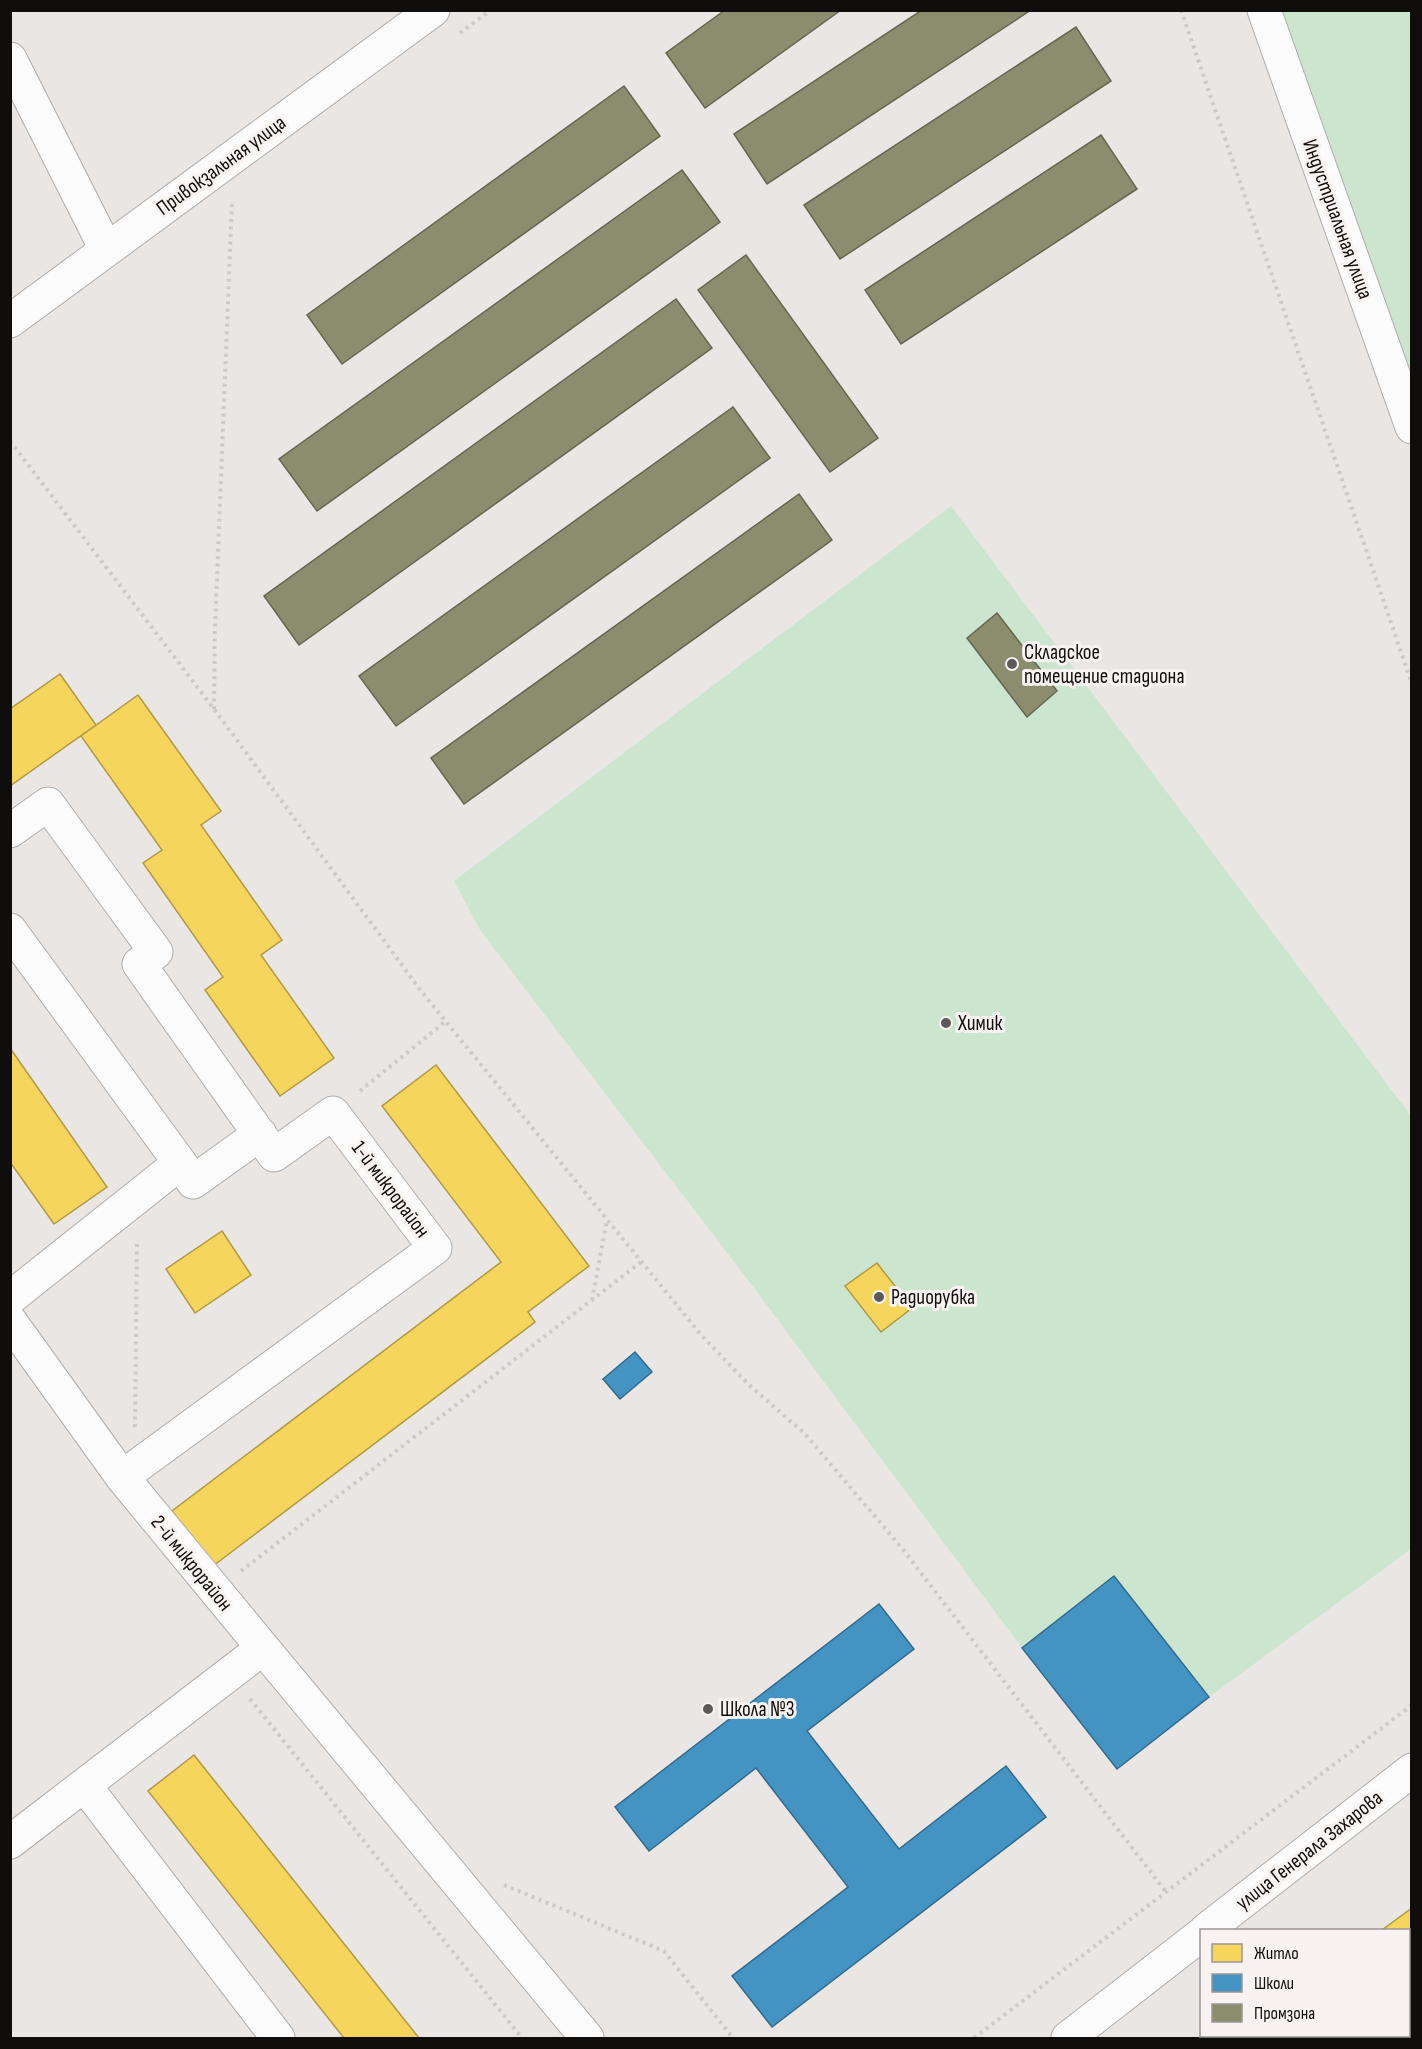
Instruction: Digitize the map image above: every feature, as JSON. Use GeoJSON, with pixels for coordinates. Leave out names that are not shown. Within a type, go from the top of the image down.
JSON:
{"type":"FeatureCollection","features":[{"type":"Feature","properties":{"kind":"street","name":"Привокзальная улица"},"geometry":{"type":"LineString","coordinates":[[10,321],[433,10]]}},
{"type":"Feature","properties":{"kind":"street","name":"Индустриальная улица"},"geometry":{"type":"LineString","coordinates":[[1264,10],[1412,427]]}},
{"type":"Feature","properties":{"kind":"street"},"geometry":{"type":"LineString","coordinates":[[10,60],[106,249]]}},
{"type":"Feature","properties":{"kind":"street"},"geometry":{"type":"LineString","coordinates":[[10,831],[48,804],[156,952],[139,964],[274,1155],[333,1113]]}},
{"type":"Feature","properties":{"kind":"street"},"geometry":{"type":"LineString","coordinates":[[10,930],[193,1182],[260,1134]]}},
{"type":"Feature","properties":{"kind":"street","name":"1-й микрорайон"},"geometry":{"type":"LineString","coordinates":[[128,1472],[435,1248],[333,1113]]}},
{"type":"Feature","properties":{"kind":"street"},"geometry":{"type":"LineString","coordinates":[[10,1298],[180,1163]]}},
{"type":"Feature","properties":{"kind":"street"},"geometry":{"type":"LineString","coordinates":[[10,1321],[128,1472]]}},
{"type":"Feature","properties":{"kind":"street","name":"2-й микрорайон"},"geometry":{"type":"LineString","coordinates":[[128,1472],[215,1590],[262,1648],[587,2038]]}},
{"type":"Feature","properties":{"kind":"street"},"geometry":{"type":"LineString","coordinates":[[10,1842],[262,1648]]}},
{"type":"Feature","properties":{"kind":"street","name":"улица Генерала Захарова"},"geometry":{"type":"LineString","coordinates":[[1207,1929],[1412,1770]]}},
{"type":"Feature","properties":{"kind":"street"},"geometry":{"type":"LineString","coordinates":[[85,1786],[279,2038]]}},
{"type":"Feature","properties":{"kind":"street"},"geometry":{"type":"LineString","coordinates":[[1068,2038],[1200,1936]]}},
{"type":"Feature","properties":{"kind":"path"},"geometry":{"type":"LineString","coordinates":[[1181,10],[1412,684]]}},
{"type":"Feature","properties":{"kind":"path"},"geometry":{"type":"LineString","coordinates":[[214,709],[215,628],[233,197]]}},
{"type":"Feature","properties":{"kind":"path"},"geometry":{"type":"LineString","coordinates":[[10,441],[214,709],[446,1021],[702,1336],[748,1384],[805,1434],[901,1547],[1166,1892]]}},
{"type":"Feature","properties":{"kind":"path"},"geometry":{"type":"LineString","coordinates":[[333,1113],[446,1021]]}},
{"type":"Feature","properties":{"kind":"path"},"geometry":{"type":"LineString","coordinates":[[128,1472],[138,1197]]}},
{"type":"Feature","properties":{"kind":"path"},"geometry":{"type":"LineString","coordinates":[[592,1300],[607,1219]]}},
{"type":"Feature","properties":{"kind":"path"},"geometry":{"type":"LineString","coordinates":[[215,1590],[641,1262]]}},
{"type":"Feature","properties":{"kind":"path"},"geometry":{"type":"LineString","coordinates":[[230,1674],[522,2038]]}},
{"type":"Feature","properties":{"kind":"path"},"geometry":{"type":"LineString","coordinates":[[974,2038],[1412,1705]]}},
{"type":"Feature","properties":{"kind":"path"},"geometry":{"type":"LineString","coordinates":[[500,1883],[664,1951],[733,2038]]}},
{"type":"Feature","properties":{"kind":"green space"},"geometry":{"type":"Polygon","coordinates":[[[1281,11],[1411,11],[1411,390],[1281,11]]]}},
{"type":"Feature","properties":{"kind":"green space","name":"Химик"},"geometry":{"type":"Polygon","coordinates":[[[951,506],[1411,1116],[1411,1549],[1209,1697],[1114,1576],[1022,1648],[758,1293],[480,930],[454,881],[951,506]]]}},
{"type":"Feature","properties":{"kind":"building: Житло"},"geometry":{"type":"Polygon","coordinates":[[[60,674],[96,725],[10,786],[10,709],[60,674]]]}},
{"type":"Feature","properties":{"kind":"building: Житло"},"geometry":{"type":"Polygon","coordinates":[[[138,695],[221,811],[201,825],[282,940],[261,955],[334,1058],[280,1096],[205,990],[223,977],[143,863],[162,850],[81,736],[138,695]]]}},
{"type":"Feature","properties":{"kind":"building: Житло"},"geometry":{"type":"Polygon","coordinates":[[[10,1048],[107,1187],[54,1224],[10,1162],[10,1048]]]}},
{"type":"Feature","properties":{"kind":"building: Житло"},"geometry":{"type":"Polygon","coordinates":[[[436,1065],[589,1266],[528,1312],[535,1322],[213,1566],[172,1511],[501,1262],[382,1106],[436,1065]]]}},
{"type":"Feature","properties":{"kind":"building: Житло"},"geometry":{"type":"Polygon","coordinates":[[[222,1231],[251,1275],[195,1313],[166,1269],[222,1231]]]}},
{"type":"Feature","properties":{"kind":"building: Житло","name":"Радиорубка"},"geometry":{"type":"Polygon","coordinates":[[[877,1263],[912,1308],[881,1332],[845,1286],[877,1263]]]}},
{"type":"Feature","properties":{"kind":"building: Житло"},"geometry":{"type":"Polygon","coordinates":[[[194,1755],[419,2038],[344,2038],[148,1791],[194,1755]]]}},
{"type":"Feature","properties":{"kind":"building: Житло"},"geometry":{"type":"Polygon","coordinates":[[[1412,1908],[1412,1988],[1410,1989],[1410,1929],[1383,1929],[1412,1908]]]}},
{"type":"Feature","properties":{"kind":"building: Школи"},"geometry":{"type":"Polygon","coordinates":[[[635,1352],[652,1372],[620,1399],[603,1379],[635,1352]]]}},
{"type":"Feature","properties":{"kind":"building: Школи"},"geometry":{"type":"Polygon","coordinates":[[[1114,1576],[1209,1697],[1117,1769],[1022,1648],[1114,1576]]]}},
{"type":"Feature","properties":{"kind":"building: Школи"},"geometry":{"type":"Polygon","coordinates":[[[879,1604],[914,1649],[807,1731],[899,1849],[1006,1766],[1046,1817],[772,2027],[732,1976],[848,1887],[756,1768],[649,1851],[615,1807],[879,1604]]]}},
{"type":"Feature","properties":{"kind":"building: Промзона"},"geometry":{"type":"Polygon","coordinates":[[[725,10],[841,10],[705,108],[666,53],[725,10]]]}},
{"type":"Feature","properties":{"kind":"building: Промзона"},"geometry":{"type":"Polygon","coordinates":[[[922,10],[1031,10],[767,184],[734,134],[922,10]]]}},
{"type":"Feature","properties":{"kind":"building: Промзона"},"geometry":{"type":"Polygon","coordinates":[[[1076,27],[1111,81],[840,259],[804,205],[1076,27]]]}},
{"type":"Feature","properties":{"kind":"building: Промзона"},"geometry":{"type":"Polygon","coordinates":[[[624,86],[660,136],[342,364],[307,315],[624,86]]]}},
{"type":"Feature","properties":{"kind":"building: Промзона"},"geometry":{"type":"Polygon","coordinates":[[[1101,135],[1137,189],[901,344],[865,290],[1101,135]]]}},
{"type":"Feature","properties":{"kind":"building: Промзона"},"geometry":{"type":"Polygon","coordinates":[[[682,170],[720,222],[317,511],[279,459],[682,170]]]}},
{"type":"Feature","properties":{"kind":"building: Промзона"},"geometry":{"type":"Polygon","coordinates":[[[746,255],[878,438],[830,472],[698,290],[746,255]]]}},
{"type":"Feature","properties":{"kind":"building: Промзона"},"geometry":{"type":"Polygon","coordinates":[[[676,299],[712,348],[299,645],[264,596],[676,299]]]}},
{"type":"Feature","properties":{"kind":"building: Промзона"},"geometry":{"type":"Polygon","coordinates":[[[733,407],[770,458],[396,726],[359,676],[733,407]]]}},
{"type":"Feature","properties":{"kind":"building: Промзона"},"geometry":{"type":"Polygon","coordinates":[[[799,494],[832,540],[464,804],[431,758],[799,494]]]}},
{"type":"Feature","properties":{"kind":"building: Промзона","name":"Складское помещение стадиона"},"geometry":{"type":"Polygon","coordinates":[[[997,613],[1057,691],[1027,717],[967,638],[997,613]]]}},
{"type":"Feature","properties":{"kind":"place","name":"Складское помещение стадиона"},"geometry":{"type":"Point","coordinates":[1012,664]}},
{"type":"Feature","properties":{"kind":"place","name":"Химик"},"geometry":{"type":"Point","coordinates":[946,1023]}},
{"type":"Feature","properties":{"kind":"place","name":"Радиорубка"},"geometry":{"type":"Point","coordinates":[879,1297]}},
{"type":"Feature","properties":{"kind":"place","name":"Школа №3"},"geometry":{"type":"Point","coordinates":[708,1709]}}]}
